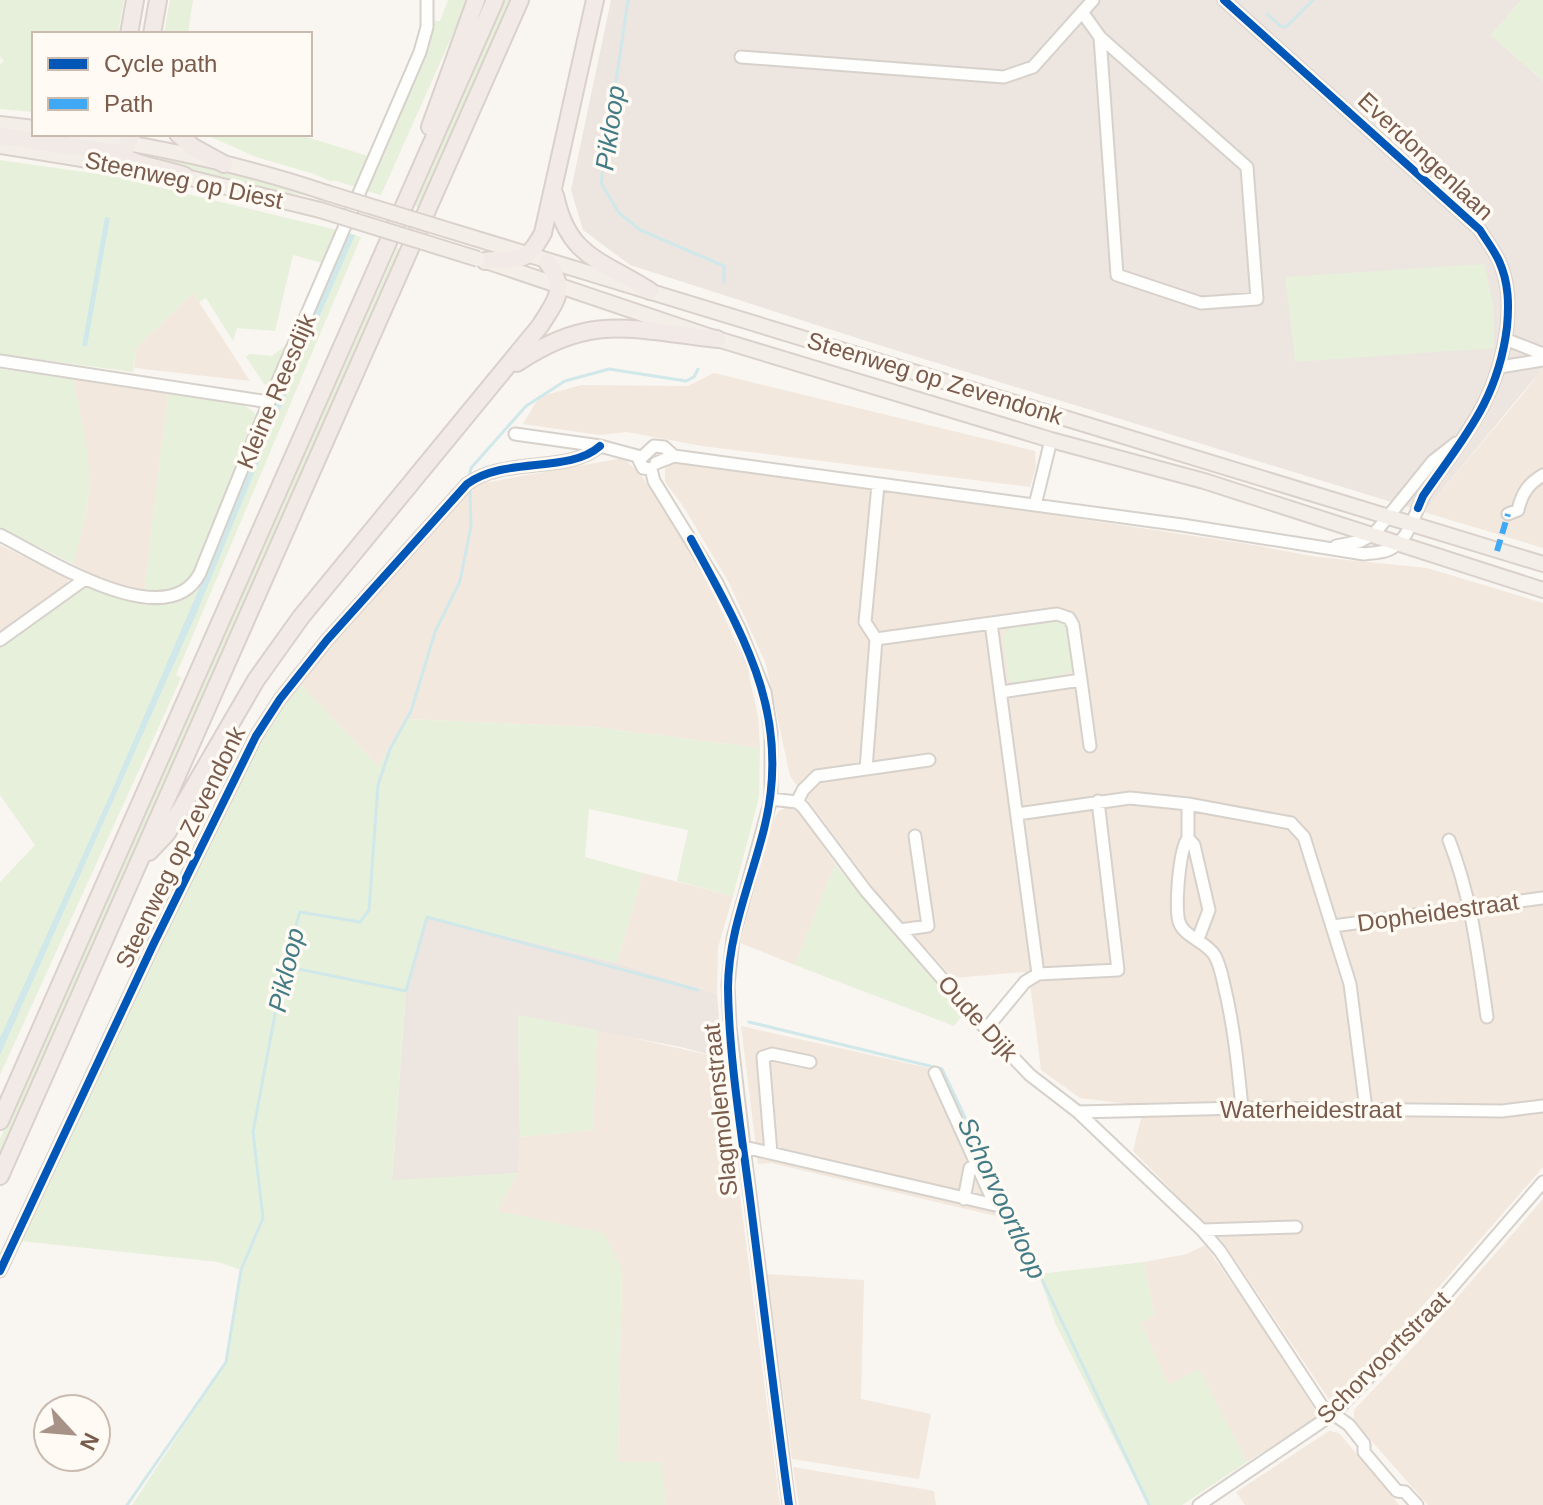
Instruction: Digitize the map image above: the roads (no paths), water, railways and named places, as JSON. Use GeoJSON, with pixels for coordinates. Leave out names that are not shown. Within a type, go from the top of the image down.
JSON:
{"type":"FeatureCollection","features":[{"type":"Feature","properties":{"kind":"highway"},"geometry":{"type":"LineString","coordinates":[[129,32],[135,0]]}},
{"type":"Feature","properties":{"kind":"highway"},"geometry":{"type":"LineString","coordinates":[[152,32],[158,0]]}},
{"type":"Feature","properties":{"kind":"highway"},"geometry":{"type":"LineString","coordinates":[[421,167],[434,113],[476,0]]}},
{"type":"Feature","properties":{"kind":"highway"},"geometry":{"type":"LineString","coordinates":[[0,1121],[495,0]]}},
{"type":"Feature","properties":{"kind":"highway"},"geometry":{"type":"LineString","coordinates":[[0,1176],[520,0]]}},
{"type":"Feature","properties":{"kind":"highway"},"geometry":{"type":"LineString","coordinates":[[481,260],[521,260],[528,256],[543,233],[595,0]]}},
{"type":"Feature","properties":{"kind":"highway"},"geometry":{"type":"LineString","coordinates":[[0,136],[122,141],[124,158],[185,176]]}},
{"type":"Feature","properties":{"kind":"highway"},"geometry":{"type":"LineString","coordinates":[[180,136],[193,147],[224,164]]}},
{"type":"Feature","properties":{"kind":"highway"},"geometry":{"type":"LineString","coordinates":[[554,188],[561,221],[576,243],[596,261],[650,291]]}},
{"type":"Feature","properties":{"kind":"highway"},"geometry":{"type":"LineString","coordinates":[[142,859],[167,833],[256,680],[301,617],[546,317],[557,299],[560,285],[547,262]]}},
{"type":"Feature","properties":{"kind":"highway"},"geometry":{"type":"LineString","coordinates":[[502,373],[555,340],[598,328],[638,327],[717,339]]}},
{"type":"Feature","properties":{"kind":"main road"},"geometry":{"type":"LineString","coordinates":[[0,124],[32,128]]}},
{"type":"Feature","properties":{"kind":"main road","name":"Steenweg op Diest"},"geometry":{"type":"LineString","coordinates":[[87,136],[224,164],[327,193]]}},
{"type":"Feature","properties":{"kind":"main road","name":"Steenweg op Diest"},"geometry":{"type":"LineString","coordinates":[[0,146],[185,176],[320,210]]}},
{"type":"Feature","properties":{"kind":"main road","name":"Steenweg op Zevendonk"},"geometry":{"type":"LineString","coordinates":[[327,193],[1543,564]]}},
{"type":"Feature","properties":{"kind":"main road","name":"Steenweg op Zevendonk"},"geometry":{"type":"LineString","coordinates":[[320,210],[560,285],[717,339],[1051,440],[1204,481],[1543,590]]}},
{"type":"Feature","properties":{"kind":"street","name":"Kleine Reesdijk"},"geometry":{"type":"LineString","coordinates":[[0,535],[116,592],[175,597],[192,587],[420,52],[427,27],[427,0]]}},
{"type":"Feature","properties":{"kind":"street"},"geometry":{"type":"LineString","coordinates":[[741,57],[1004,77],[1033,67],[1093,0]]}},
{"type":"Feature","properties":{"kind":"street","name":"Everdongenlaan"},"geometry":{"type":"LineString","coordinates":[[1224,0],[1480,230],[1500,263],[1510,300],[1500,367],[1489,397],[1469,433],[1423,496],[1399,542]]}},
{"type":"Feature","properties":{"kind":"street"},"geometry":{"type":"LineString","coordinates":[[1082,12],[1100,37],[1247,167],[1257,299],[1201,303],[1117,275],[1100,37]]}},
{"type":"Feature","properties":{"kind":"street"},"geometry":{"type":"LineString","coordinates":[[1505,339],[1543,357]]}},
{"type":"Feature","properties":{"kind":"street"},"geometry":{"type":"LineString","coordinates":[[1500,367],[1543,357]]}},
{"type":"Feature","properties":{"kind":"street"},"geometry":{"type":"LineString","coordinates":[[0,361],[269,402]]}},
{"type":"Feature","properties":{"kind":"street","name":"Everdongenlaan"},"geometry":{"type":"LineString","coordinates":[[1374,534],[1433,461],[1469,433]]}},
{"type":"Feature","properties":{"kind":"street"},"geometry":{"type":"LineString","coordinates":[[515,434],[655,455],[654,466]]}},
{"type":"Feature","properties":{"kind":"street"},"geometry":{"type":"LineString","coordinates":[[1035,505],[1051,440]]}},
{"type":"Feature","properties":{"kind":"street","name":"Steenweg op Zevendonk"},"geometry":{"type":"LineString","coordinates":[[0,1271],[160,931],[256,736],[280,699],[337,629],[467,484],[485,473],[561,461],[592,453],[600,446]]}},
{"type":"Feature","properties":{"kind":"street"},"geometry":{"type":"LineString","coordinates":[[644,454],[654,446],[664,447],[674,456],[878,485],[884,483],[1364,554],[1389,550],[1399,542]]}},
{"type":"Feature","properties":{"kind":"street"},"geometry":{"type":"LineString","coordinates":[[654,466],[674,456]]}},
{"type":"Feature","properties":{"kind":"street","name":"Slagmolenstraat"},"geometry":{"type":"LineString","coordinates":[[654,466],[654,481],[717,583],[753,661],[765,692],[771,732],[771,799],[733,938],[728,985],[744,1147],[789,1505]]}},
{"type":"Feature","properties":{"kind":"street"},"geometry":{"type":"LineString","coordinates":[[1508,514],[1518,510],[1522,495],[1532,482],[1543,475]]}},
{"type":"Feature","properties":{"kind":"street"},"geometry":{"type":"LineString","coordinates":[[866,769],[876,639],[865,622],[878,485]]}},
{"type":"Feature","properties":{"kind":"street"},"geometry":{"type":"LineString","coordinates":[[1327,548],[1361,541],[1374,534]]}},
{"type":"Feature","properties":{"kind":"street"},"geometry":{"type":"LineString","coordinates":[[0,640],[85,579]]}},
{"type":"Feature","properties":{"kind":"street"},"geometry":{"type":"LineString","coordinates":[[876,639],[1057,614],[1069,618],[1073,625],[1090,746]]}},
{"type":"Feature","properties":{"kind":"street"},"geometry":{"type":"LineString","coordinates":[[991,623],[1038,974]]}},
{"type":"Feature","properties":{"kind":"street"},"geometry":{"type":"LineString","coordinates":[[1001,692],[1081,680]]}},
{"type":"Feature","properties":{"kind":"street"},"geometry":{"type":"LineString","coordinates":[[771,799],[797,802],[803,790],[817,776],[929,760]]}},
{"type":"Feature","properties":{"kind":"street"},"geometry":{"type":"LineString","coordinates":[[1017,814],[1130,798],[1188,804],[1291,823],[1298,828],[1304,837],[1350,984],[1366,1109]]}},
{"type":"Feature","properties":{"kind":"street"},"geometry":{"type":"LineString","coordinates":[[986,1029],[1025,982],[1038,974],[1118,970],[1098,801]]}},
{"type":"Feature","properties":{"kind":"street","name":"Oude Dijk"},"geometry":{"type":"LineString","coordinates":[[797,802],[866,891],[986,1029],[1030,1075],[1078,1112],[1202,1230],[1220,1251],[1322,1406],[1349,1425],[1364,1444],[1364,1452],[1397,1491],[1405,1492],[1417,1505]]}},
{"type":"Feature","properties":{"kind":"street"},"geometry":{"type":"LineString","coordinates":[[1188,804],[1188,838],[1182,857],[1178,918],[1185,932],[1198,939],[1219,963],[1231,1013],[1242,1108]]}},
{"type":"Feature","properties":{"kind":"street"},"geometry":{"type":"LineString","coordinates":[[900,930],[928,926],[915,836]]}},
{"type":"Feature","properties":{"kind":"street"},"geometry":{"type":"LineString","coordinates":[[1188,838],[1194,845],[1209,910],[1198,939]]}},
{"type":"Feature","properties":{"kind":"street"},"geometry":{"type":"LineString","coordinates":[[1449,840],[1464,877],[1471,908],[1487,1017]]}},
{"type":"Feature","properties":{"kind":"street","name":"Dopheidestraat"},"geometry":{"type":"LineString","coordinates":[[1333,926],[1543,898]]}},
{"type":"Feature","properties":{"kind":"street"},"geometry":{"type":"LineString","coordinates":[[771,1153],[763,1057],[772,1054],[810,1062]]}},
{"type":"Feature","properties":{"kind":"street"},"geometry":{"type":"LineString","coordinates":[[744,1147],[995,1205],[935,1073]]}},
{"type":"Feature","properties":{"kind":"street","name":"Waterheidestraat"},"geometry":{"type":"LineString","coordinates":[[1078,1112],[1242,1108],[1502,1111],[1543,1106]]}},
{"type":"Feature","properties":{"kind":"street"},"geometry":{"type":"LineString","coordinates":[[964,1199],[970,1168]]}},
{"type":"Feature","properties":{"kind":"street","name":"Schorvoortstraat"},"geometry":{"type":"LineString","coordinates":[[1199,1505],[1333,1414],[1414,1331],[1543,1182]]}},
{"type":"Feature","properties":{"kind":"street"},"geometry":{"type":"LineString","coordinates":[[1202,1230],[1296,1227]]}},
{"type":"Feature","properties":{"kind":"water"},"geometry":{"type":"Polygon","coordinates":[[[105,217],[110,218],[87,346],[82,346],[105,217]]]}},
{"type":"Feature","properties":{"kind":"water"},"geometry":{"type":"Polygon","coordinates":[[[348,233],[355,235],[197,612],[0,1055],[0,1038],[110,795],[348,233]]]}},
{"type":"Feature","properties":{"kind":"waterway","name":"Pikloop"},"geometry":{"type":"LineString","coordinates":[[628,0],[601,183],[619,213],[640,230],[724,266],[724,282]]}},
{"type":"Feature","properties":{"kind":"waterway","name":"Pikloop"},"geometry":{"type":"LineString","coordinates":[[1267,14],[1280,26],[1286,27],[1313,0]]}},
{"type":"Feature","properties":{"kind":"waterway","name":"Pikloop"},"geometry":{"type":"LineString","coordinates":[[469,477],[471,468],[526,406],[565,381],[609,369],[686,381],[694,377],[698,369]]}},
{"type":"Feature","properties":{"kind":"waterway","name":"Pikloop"},"geometry":{"type":"LineString","coordinates":[[127,1505],[226,1362],[241,1270],[263,1218],[253,1132],[284,966],[300,912],[360,922],[369,910],[378,785],[390,749],[411,711],[435,632],[460,581],[471,526],[470,488]]}},
{"type":"Feature","properties":{"kind":"waterway","name":"Schorvoortloop"},"geometry":{"type":"LineString","coordinates":[[284,966],[406,991],[427,917],[698,990]]}},
{"type":"Feature","properties":{"kind":"waterway","name":"Schorvoortloop"},"geometry":{"type":"LineString","coordinates":[[749,1022],[942,1069],[1149,1505]]}}]}
